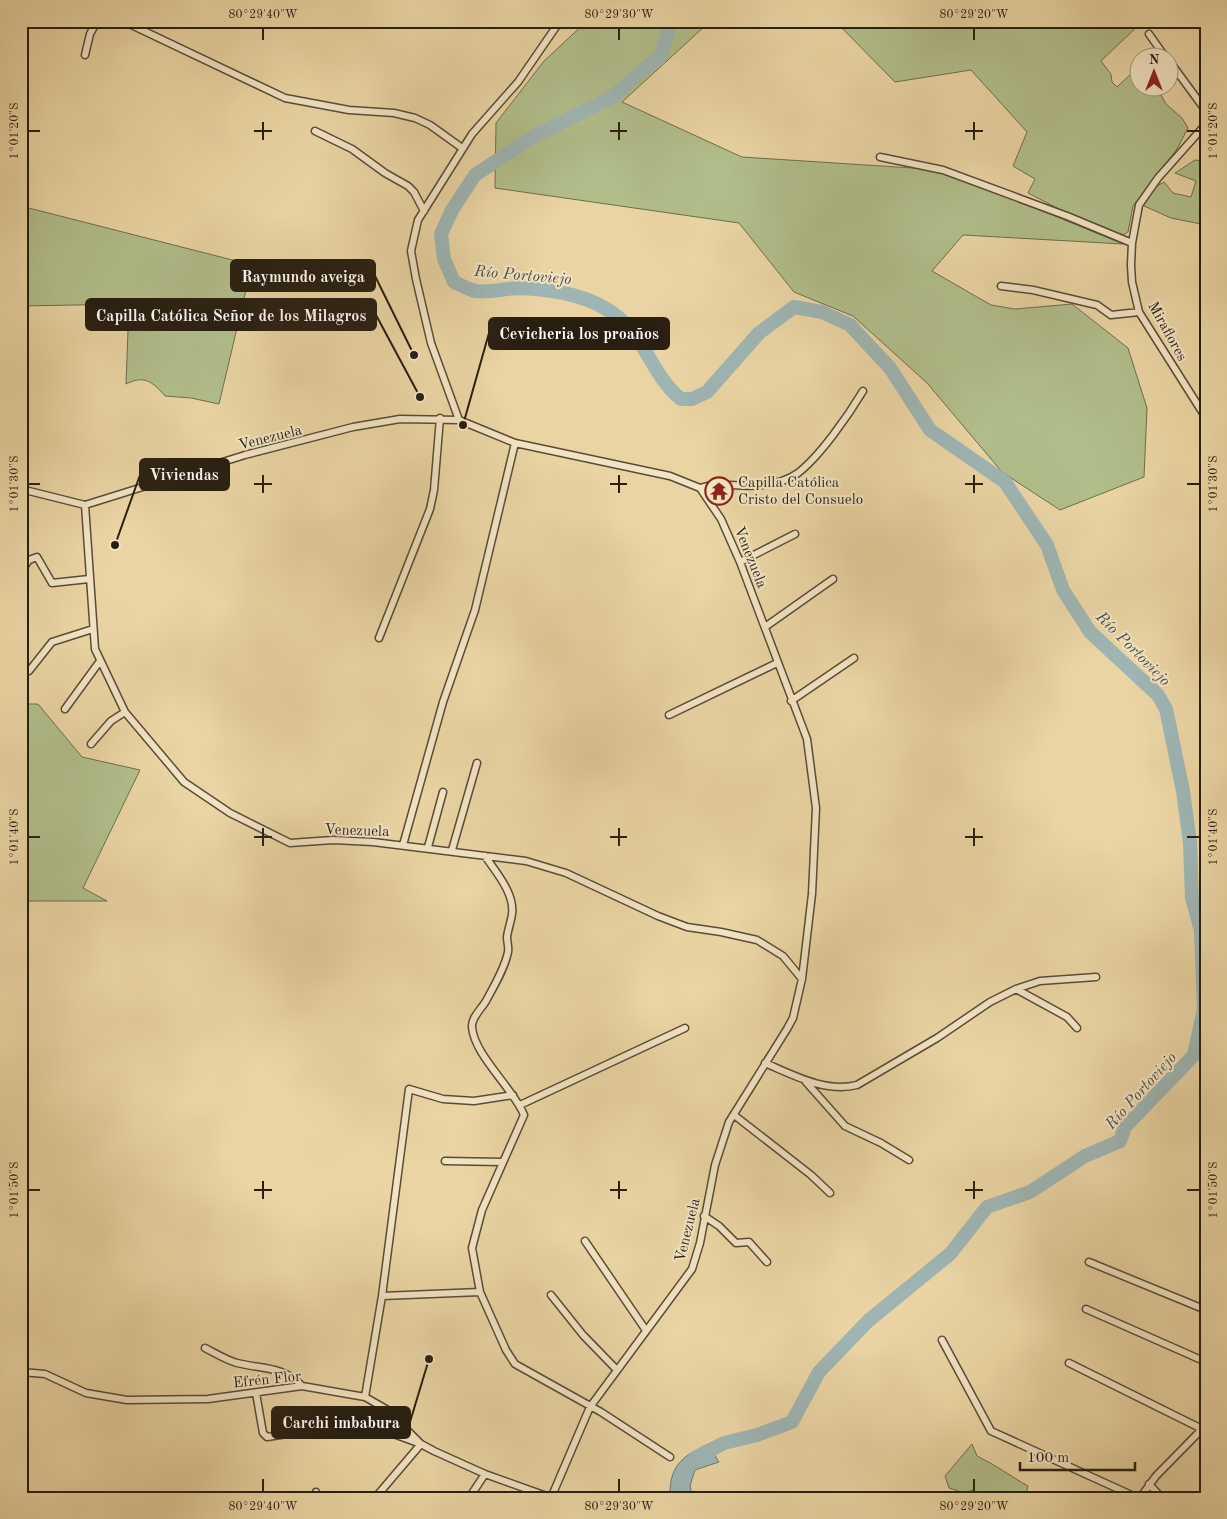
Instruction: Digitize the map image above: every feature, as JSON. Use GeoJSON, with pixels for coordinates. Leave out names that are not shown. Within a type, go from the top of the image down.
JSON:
{"type":"FeatureCollection","features":[{"type":"Feature","properties":{"kind":"street"},"geometry":{"type":"LineString","coordinates":[[85,55],[90,34],[97,21]]}},
{"type":"Feature","properties":{"kind":"street"},"geometry":{"type":"LineString","coordinates":[[123,21],[285,98],[349,110],[394,113],[415,118],[430,125],[462,148]]}},
{"type":"Feature","properties":{"kind":"street"},"geometry":{"type":"LineString","coordinates":[[459,420],[431,343],[411,252],[418,220],[462,148],[518,82],[560,21]]}},
{"type":"Feature","properties":{"kind":"street"},"geometry":{"type":"LineString","coordinates":[[1149,34],[1159,48]]}},
{"type":"Feature","properties":{"kind":"street"},"geometry":{"type":"LineString","coordinates":[[1180,76],[1206,111]]}},
{"type":"Feature","properties":{"kind":"street","name":"Miraflores"},"geometry":{"type":"LineString","coordinates":[[1206,124],[1158,178],[1139,205],[1132,243],[1132,282],[1139,312],[1206,418]]}},
{"type":"Feature","properties":{"kind":"street"},"geometry":{"type":"LineString","coordinates":[[315,131],[352,149],[385,173],[408,186],[424,211]]}},
{"type":"Feature","properties":{"kind":"street"},"geometry":{"type":"LineString","coordinates":[[880,157],[943,170],[1067,216],[1132,243]]}},
{"type":"Feature","properties":{"kind":"street"},"geometry":{"type":"LineString","coordinates":[[1001,286],[1033,290],[1097,305],[1111,315],[1139,312]]}},
{"type":"Feature","properties":{"kind":"street"},"geometry":{"type":"LineString","coordinates":[[700,488],[710,485],[759,486],[782,482],[798,473],[840,426],[863,391]]}},
{"type":"Feature","properties":{"kind":"street"},"geometry":{"type":"LineString","coordinates":[[379,638],[430,509],[434,490],[440,418]]}},
{"type":"Feature","properties":{"kind":"street","name":"Venezuela"},"geometry":{"type":"LineString","coordinates":[[551,1498],[590,1407],[645,1329],[692,1269],[700,1243],[715,1165],[729,1122],[793,1018],[802,980],[812,894],[816,808],[807,739],[791,701],[740,562],[721,519],[700,488],[670,476],[514,443],[459,420],[440,418],[400,419],[353,427],[244,455],[86,505],[93,629],[95,650],[100,661],[124,712],[184,782],[230,813],[290,843],[333,840],[402,845],[526,861],[566,873],[658,916],[687,927],[757,940],[782,956],[802,980]]}},
{"type":"Feature","properties":{"kind":"street"},"geometry":{"type":"LineString","coordinates":[[402,845],[443,702],[475,610],[514,443]]}},
{"type":"Feature","properties":{"kind":"street"},"geometry":{"type":"LineString","coordinates":[[21,489],[86,505]]}},
{"type":"Feature","properties":{"kind":"street"},"geometry":{"type":"LineString","coordinates":[[740,562],[796,534]]}},
{"type":"Feature","properties":{"kind":"street"},"geometry":{"type":"LineString","coordinates":[[21,571],[29,560],[37,557],[52,583],[90,579]]}},
{"type":"Feature","properties":{"kind":"street"},"geometry":{"type":"LineString","coordinates":[[765,627],[834,579]]}},
{"type":"Feature","properties":{"kind":"street"},"geometry":{"type":"LineString","coordinates":[[28,672],[52,642],[93,629]]}},
{"type":"Feature","properties":{"kind":"street"},"geometry":{"type":"LineString","coordinates":[[791,701],[854,658]]}},
{"type":"Feature","properties":{"kind":"street"},"geometry":{"type":"LineString","coordinates":[[64,709],[100,661]]}},
{"type":"Feature","properties":{"kind":"street"},"geometry":{"type":"LineString","coordinates":[[669,715],[777,663]]}},
{"type":"Feature","properties":{"kind":"street"},"geometry":{"type":"LineString","coordinates":[[91,744],[112,720],[124,712]]}},
{"type":"Feature","properties":{"kind":"street"},"geometry":{"type":"LineString","coordinates":[[452,850],[477,763]]}},
{"type":"Feature","properties":{"kind":"street"},"geometry":{"type":"LineString","coordinates":[[428,847],[443,792]]}},
{"type":"Feature","properties":{"kind":"street"},"geometry":{"type":"LineString","coordinates":[[486,856],[504,884],[510,898],[512,914],[507,937],[508,950],[504,963],[480,1012],[473,1019],[472,1027],[483,1053],[520,1105],[524,1115],[482,1210],[472,1248],[480,1292],[506,1350],[515,1364],[648,1440],[670,1457]]}},
{"type":"Feature","properties":{"kind":"street"},"geometry":{"type":"LineString","coordinates":[[765,1063],[806,1081],[844,1088],[857,1085],[937,1038],[990,1002],[1016,989],[1040,981],[1096,977]]}},
{"type":"Feature","properties":{"kind":"street"},"geometry":{"type":"LineString","coordinates":[[1016,989],[1067,1017],[1078,1028]]}},
{"type":"Feature","properties":{"kind":"street"},"geometry":{"type":"LineString","coordinates":[[520,1105],[685,1028]]}},
{"type":"Feature","properties":{"kind":"street"},"geometry":{"type":"LineString","coordinates":[[806,1081],[845,1126],[881,1143],[909,1160]]}},
{"type":"Feature","properties":{"kind":"street"},"geometry":{"type":"LineString","coordinates":[[365,1397],[382,1296],[409,1089],[444,1099],[474,1101],[513,1095]]}},
{"type":"Feature","properties":{"kind":"street"},"geometry":{"type":"LineString","coordinates":[[734,1115],[811,1175],[830,1193]]}},
{"type":"Feature","properties":{"kind":"street"},"geometry":{"type":"LineString","coordinates":[[445,1161],[503,1162]]}},
{"type":"Feature","properties":{"kind":"street"},"geometry":{"type":"LineString","coordinates":[[704,1216],[719,1226],[736,1243],[746,1240],[749,1242],[767,1262]]}},
{"type":"Feature","properties":{"kind":"street"},"geometry":{"type":"LineString","coordinates":[[585,1241],[645,1329]]}},
{"type":"Feature","properties":{"kind":"street"},"geometry":{"type":"LineString","coordinates":[[1089,1262],[1206,1310]]}},
{"type":"Feature","properties":{"kind":"street"},"geometry":{"type":"LineString","coordinates":[[382,1296],[480,1292]]}},
{"type":"Feature","properties":{"kind":"street"},"geometry":{"type":"LineString","coordinates":[[551,1295],[583,1335],[616,1369]]}},
{"type":"Feature","properties":{"kind":"street"},"geometry":{"type":"LineString","coordinates":[[1086,1309],[1206,1362]]}},
{"type":"Feature","properties":{"kind":"street"},"geometry":{"type":"LineString","coordinates":[[942,1340],[991,1432],[1139,1498],[1149,1484],[1204,1427],[1069,1364]]}},
{"type":"Feature","properties":{"kind":"street"},"geometry":{"type":"LineString","coordinates":[[205,1348],[237,1363],[266,1367],[285,1373],[294,1377],[302,1386]]}},
{"type":"Feature","properties":{"kind":"street","name":"Efrén Flor"},"geometry":{"type":"LineString","coordinates":[[21,1372],[44,1374],[86,1393],[127,1400],[208,1398],[302,1386],[365,1397],[386,1409],[421,1444],[485,1474],[551,1498]]}},
{"type":"Feature","properties":{"kind":"street"},"geometry":{"type":"LineString","coordinates":[[256,1393],[266,1437],[354,1424],[377,1428],[421,1444],[375,1498]]}},
{"type":"Feature","properties":{"kind":"street"},"geometry":{"type":"LineString","coordinates":[[469,1498],[485,1474]]}},
{"type":"Feature","properties":{"kind":"street"},"geometry":{"type":"LineString","coordinates":[[1149,1484],[1162,1498]]}},
{"type":"Feature","properties":{"kind":"green space"},"geometry":{"type":"Polygon","coordinates":[[[587,21],[715,21],[705,26],[622,102],[742,157],[943,170],[1123,244],[963,235],[932,271],[991,305],[1015,309],[1072,304],[1128,348],[1147,408],[1144,477],[1060,510],[1002,472],[927,383],[853,316],[794,292],[739,223],[495,188],[496,123],[544,61],[587,21]]]}},
{"type":"Feature","properties":{"kind":"green space"},"geometry":{"type":"Polygon","coordinates":[[[835,21],[1143,21],[1101,61],[1111,74],[1112,82],[1117,87],[1130,75],[1130,98],[1163,98],[1166,104],[1182,118],[1188,128],[1177,149],[1133,206],[1128,232],[1123,235],[1059,209],[1028,193],[1035,179],[1013,166],[1027,132],[971,70],[895,82],[835,21]]]}},
{"type":"Feature","properties":{"kind":"green space"},"geometry":{"type":"Polygon","coordinates":[[[1195,160],[1206,161],[1206,225],[1171,218],[1144,206],[1143,201],[1155,187],[1164,182],[1173,193],[1191,197],[1196,181],[1175,173],[1195,160]]]}},
{"type":"Feature","properties":{"kind":"green space"},"geometry":{"type":"Polygon","coordinates":[[[21,206],[252,265],[219,404],[191,398],[165,396],[152,383],[143,380],[132,381],[126,384],[129,304],[21,306],[21,206]]]}},
{"type":"Feature","properties":{"kind":"green space"},"geometry":{"type":"Polygon","coordinates":[[[21,704],[38,704],[82,757],[140,770],[83,888],[107,901],[21,901],[21,704]]]}},
{"type":"Feature","properties":{"kind":"green space"},"geometry":{"type":"Polygon","coordinates":[[[972,1444],[977,1456],[1028,1486],[1025,1498],[1003,1498],[997,1492],[987,1495],[984,1493],[982,1498],[973,1498],[973,1490],[964,1493],[949,1488],[945,1476],[972,1444]]]}},
{"type":"Feature","properties":{"kind":"water"},"geometry":{"type":"Polygon","coordinates":[[[708,1444],[719,1462],[695,1470],[690,1486],[693,1498],[670,1498],[672,1478],[678,1464],[691,1453],[708,1444]]]}},
{"type":"Feature","properties":{"kind":"waterway","name":"Río Portoviejo"},"geometry":{"type":"LineString","coordinates":[[664,21],[668,31],[662,54],[611,98],[534,136],[475,175],[452,210],[441,234],[444,259],[454,282],[475,291],[521,288],[547,290],[573,295],[597,304],[619,318],[628,327],[664,380],[681,399],[692,399],[707,392],[759,333],[794,307],[822,312],[850,325],[890,368],[930,430],[1005,482],[1047,545],[1063,590],[1090,632],[1158,695],[1166,709],[1183,791],[1190,843],[1192,898],[1201,931],[1204,1009],[1194,1055],[1125,1127],[1120,1141],[1085,1156],[1030,1192],[987,1207],[950,1254],[868,1321],[819,1372],[792,1422],[757,1435],[724,1443],[695,1458]]}},
{"type":"Feature","properties":{"kind":"place","name":"Raymundo aveiga"},"geometry":{"type":"Point","coordinates":[414,355]}},
{"type":"Feature","properties":{"kind":"place","name":"Capilla Católica Señor de los Milagros"},"geometry":{"type":"Point","coordinates":[420,397]}},
{"type":"Feature","properties":{"kind":"place","name":"Cevicheria los proaños"},"geometry":{"type":"Point","coordinates":[463,425]}},
{"type":"Feature","properties":{"kind":"place","name":"Capilla Católica Cristo del Consuelo"},"geometry":{"type":"Point","coordinates":[719,491]}},
{"type":"Feature","properties":{"kind":"place","name":"Viviendas"},"geometry":{"type":"Point","coordinates":[115,545]}},
{"type":"Feature","properties":{"kind":"place","name":"Carchi imbabura"},"geometry":{"type":"Point","coordinates":[429,1359]}}]}
